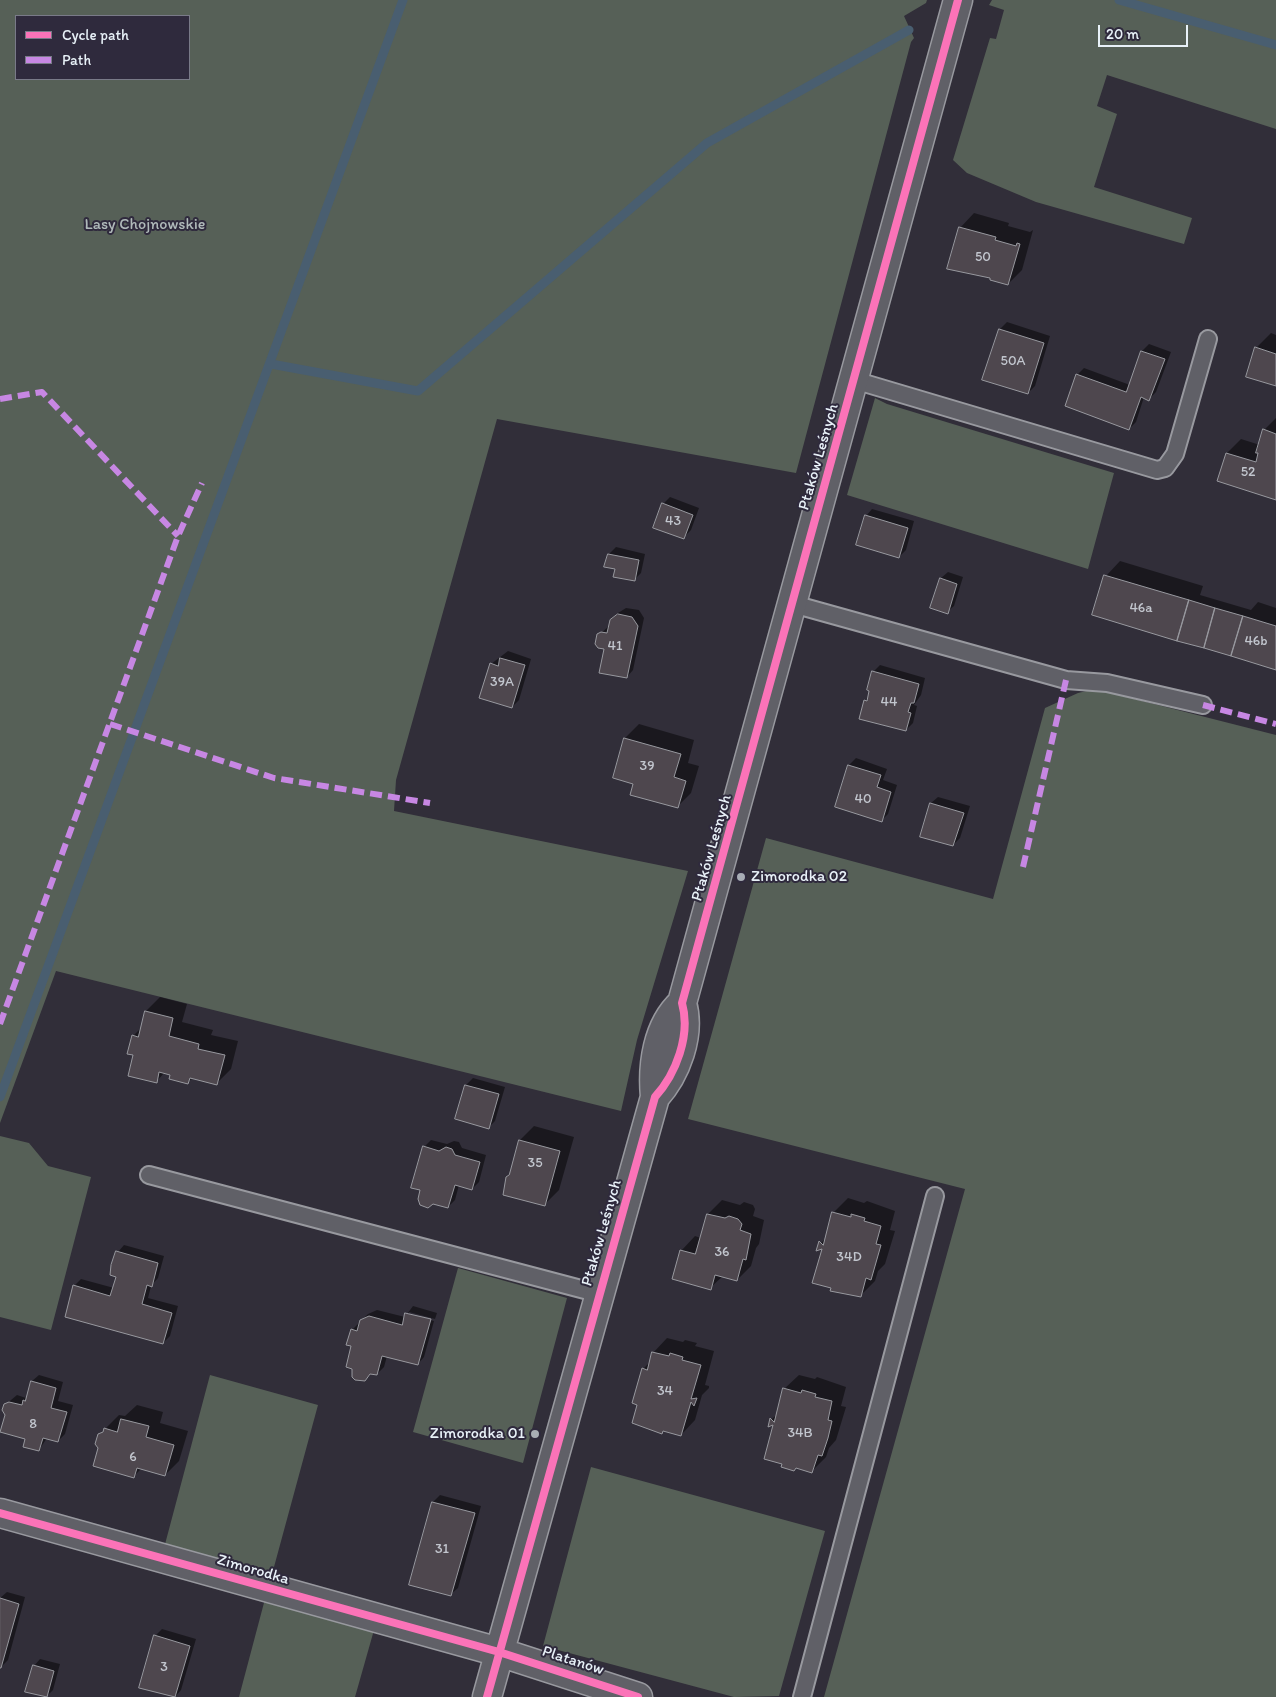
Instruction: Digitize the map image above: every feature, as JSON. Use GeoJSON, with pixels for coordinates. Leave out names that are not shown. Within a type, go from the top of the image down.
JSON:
{"type":"FeatureCollection","features":[{"type":"Feature","properties":{"kind":"street","name":"Ptaków Leśnych"},"geometry":{"type":"LineString","coordinates":[[487,1697],[655,1097],[655,1063],[659,1045],[671,1013],[682,1003],[958,0]]}},
{"type":"Feature","properties":{"kind":"street","name":"Zimorodka"},"geometry":{"type":"LineString","coordinates":[[0,1513],[499,1652]]}},
{"type":"Feature","properties":{"kind":"street","name":"Platanów"},"geometry":{"type":"LineString","coordinates":[[499,1652],[638,1697]]}},
{"type":"Feature","properties":{"kind":"lane"},"geometry":{"type":"LineString","coordinates":[[854,380],[1157,470],[1165,468],[1175,454],[1208,340]]}},
{"type":"Feature","properties":{"kind":"lane"},"geometry":{"type":"LineString","coordinates":[[793,604],[1066,680],[1107,683],[1203,705]]}},
{"type":"Feature","properties":{"kind":"lane"},"geometry":{"type":"LineString","coordinates":[[149,1175],[600,1294]]}},
{"type":"Feature","properties":{"kind":"lane"},"geometry":{"type":"LineString","coordinates":[[802,1697],[934,1196]]}},
{"type":"Feature","properties":{"kind":"green space","name":"Lasy Chojnowskie"},"geometry":{"type":"Polygon","coordinates":[[[0,0],[927,0],[926,3],[904,16],[914,38],[911,42],[796,473],[497,419],[396,780],[394,811],[688,871],[637,1040],[621,1111],[56,971],[0,1123],[0,0]]]}},
{"type":"Feature","properties":{"kind":"green space"},"geometry":{"type":"Polygon","coordinates":[[[992,0],[1276,0],[1276,129],[1107,75],[1097,106],[1117,114],[1094,187],[1192,218],[1184,244],[1036,202],[967,173],[953,160],[990,38],[996,39],[1004,10],[989,5],[992,0]]]}},
{"type":"Feature","properties":{"kind":"green space"},"geometry":{"type":"Polygon","coordinates":[[[875,398],[887,404],[1114,473],[1088,569],[847,495],[875,398]]]}},
{"type":"Feature","properties":{"kind":"green space"},"geometry":{"type":"Polygon","coordinates":[[[1095,689],[1276,735],[1276,1697],[824,1697],[965,1189],[688,1119],[766,838],[993,899],[1045,708],[1078,693],[1095,689]]]}},
{"type":"Feature","properties":{"kind":"green space"},"geometry":{"type":"Polygon","coordinates":[[[0,1136],[29,1143],[48,1166],[91,1177],[51,1330],[0,1317],[0,1136]]]}},
{"type":"Feature","properties":{"kind":"green space"},"geometry":{"type":"Polygon","coordinates":[[[458,1268],[567,1298],[523,1463],[413,1432],[458,1268]]]}},
{"type":"Feature","properties":{"kind":"green space"},"geometry":{"type":"Polygon","coordinates":[[[210,1375],[318,1405],[271,1578],[164,1548],[210,1375]]]}},
{"type":"Feature","properties":{"kind":"green space"},"geometry":{"type":"Polygon","coordinates":[[[591,1467],[825,1531],[779,1696],[734,1697],[543,1646],[591,1467]]]}},
{"type":"Feature","properties":{"kind":"green space"},"geometry":{"type":"Polygon","coordinates":[[[265,1599],[374,1630],[355,1697],[239,1697],[265,1599]]]}},
{"type":"Feature","properties":{"kind":"building"},"geometry":{"type":"Polygon","coordinates":[[[959,227],[996,237],[995,240],[1016,246],[1017,243],[1020,244],[1008,285],[990,280],[990,278],[947,269],[959,227]]]}},
{"type":"Feature","properties":{"kind":"building"},"geometry":{"type":"Polygon","coordinates":[[[999,329],[1044,343],[1028,394],[982,380],[999,329]]]}},
{"type":"Feature","properties":{"kind":"building"},"geometry":{"type":"Polygon","coordinates":[[[1255,347],[1276,354],[1276,386],[1246,377],[1255,347]]]}},
{"type":"Feature","properties":{"kind":"building"},"geometry":{"type":"Polygon","coordinates":[[[1141,351],[1165,359],[1149,401],[1141,397],[1129,430],[1065,406],[1076,374],[1126,392],[1141,351]]]}},
{"type":"Feature","properties":{"kind":"building"},"geometry":{"type":"Polygon","coordinates":[[[1263,429],[1276,434],[1276,500],[1217,481],[1226,453],[1256,462],[1258,453],[1256,453],[1263,429]]]}},
{"type":"Feature","properties":{"kind":"building"},"geometry":{"type":"Polygon","coordinates":[[[662,503],[693,515],[684,539],[653,528],[662,503]]]}},
{"type":"Feature","properties":{"kind":"building"},"geometry":{"type":"Polygon","coordinates":[[[865,515],[908,528],[899,558],[856,545],[865,515]]]}},
{"type":"Feature","properties":{"kind":"building"},"geometry":{"type":"Polygon","coordinates":[[[608,554],[639,560],[635,581],[613,577],[615,569],[604,567],[608,554]]]}},
{"type":"Feature","properties":{"kind":"building"},"geometry":{"type":"Polygon","coordinates":[[[1104,575],[1189,600],[1177,641],[1092,615],[1104,575]]]}},
{"type":"Feature","properties":{"kind":"building"},"geometry":{"type":"Polygon","coordinates":[[[940,578],[957,584],[948,614],[930,608],[940,578]]]}},
{"type":"Feature","properties":{"kind":"building"},"geometry":{"type":"Polygon","coordinates":[[[1189,600],[1215,608],[1204,648],[1177,641],[1189,600]]]}},
{"type":"Feature","properties":{"kind":"building"},"geometry":{"type":"Polygon","coordinates":[[[1215,608],[1243,616],[1231,656],[1204,648],[1215,608]]]}},
{"type":"Feature","properties":{"kind":"building"},"geometry":{"type":"Polygon","coordinates":[[[618,614],[632,617],[638,626],[627,678],[599,673],[604,649],[598,648],[595,644],[597,634],[601,632],[607,633],[610,620],[618,614]]]}},
{"type":"Feature","properties":{"kind":"building"},"geometry":{"type":"Polygon","coordinates":[[[1243,616],[1276,626],[1276,670],[1231,656],[1243,616]]]}},
{"type":"Feature","properties":{"kind":"building"},"geometry":{"type":"Polygon","coordinates":[[[500,658],[525,665],[512,708],[479,698],[490,663],[498,666],[500,658]]]}},
{"type":"Feature","properties":{"kind":"building"},"geometry":{"type":"Polygon","coordinates":[[[872,671],[919,684],[914,703],[911,703],[908,712],[911,713],[906,731],[859,719],[864,700],[867,701],[869,691],[867,690],[872,671]]]}},
{"type":"Feature","properties":{"kind":"building"},"geometry":{"type":"Polygon","coordinates":[[[624,738],[681,754],[674,777],[686,781],[678,808],[630,795],[633,784],[613,778],[624,738]]]}},
{"type":"Feature","properties":{"kind":"building"},"geometry":{"type":"Polygon","coordinates":[[[848,765],[881,775],[877,787],[891,792],[882,822],[835,807],[848,765]]]}},
{"type":"Feature","properties":{"kind":"building"},"geometry":{"type":"Polygon","coordinates":[[[930,803],[964,813],[953,846],[920,837],[930,803]]]}},
{"type":"Feature","properties":{"kind":"building"},"geometry":{"type":"Polygon","coordinates":[[[145,1011],[173,1018],[169,1036],[199,1044],[198,1049],[225,1055],[217,1085],[190,1078],[188,1084],[169,1079],[170,1075],[159,1072],[157,1083],[128,1076],[133,1055],[127,1054],[132,1035],[138,1037],[145,1011]]]}},
{"type":"Feature","properties":{"kind":"building"},"geometry":{"type":"Polygon","coordinates":[[[465,1085],[499,1094],[489,1129],[455,1119],[465,1085]]]}},
{"type":"Feature","properties":{"kind":"building"},"geometry":{"type":"Polygon","coordinates":[[[519,1140],[560,1151],[545,1206],[503,1195],[506,1177],[509,1175],[519,1140]]]}},
{"type":"Feature","properties":{"kind":"building"},"geometry":{"type":"Polygon","coordinates":[[[423,1146],[439,1151],[446,1147],[452,1149],[455,1155],[480,1162],[472,1190],[455,1185],[448,1208],[433,1204],[428,1208],[420,1205],[418,1199],[420,1190],[411,1188],[423,1146]]]}},
{"type":"Feature","properties":{"kind":"building"},"geometry":{"type":"Polygon","coordinates":[[[832,1212],[851,1217],[851,1214],[865,1218],[864,1221],[881,1226],[876,1244],[881,1245],[871,1280],[866,1278],[861,1297],[830,1291],[831,1288],[812,1283],[822,1249],[816,1251],[819,1241],[823,1245],[832,1212]]]}},
{"type":"Feature","properties":{"kind":"building"},"geometry":{"type":"Polygon","coordinates":[[[707,1214],[725,1218],[729,1216],[738,1219],[742,1224],[740,1230],[751,1234],[746,1260],[743,1259],[737,1281],[715,1275],[711,1290],[672,1279],[680,1250],[695,1254],[707,1214]]]}},
{"type":"Feature","properties":{"kind":"building"},"geometry":{"type":"Polygon","coordinates":[[[116,1251],[158,1263],[152,1287],[147,1285],[142,1304],[172,1313],[163,1344],[65,1317],[73,1285],[110,1296],[116,1277],[110,1275],[116,1251]]]}},
{"type":"Feature","properties":{"kind":"building"},"geometry":{"type":"Polygon","coordinates":[[[405,1313],[431,1319],[418,1365],[382,1356],[377,1375],[370,1374],[365,1381],[355,1380],[352,1377],[352,1369],[346,1367],[351,1346],[346,1345],[351,1329],[357,1331],[360,1320],[369,1316],[402,1325],[405,1313]]]}},
{"type":"Feature","properties":{"kind":"building"},"geometry":{"type":"Polygon","coordinates":[[[652,1352],[669,1356],[670,1353],[683,1357],[682,1360],[701,1365],[691,1399],[697,1398],[694,1406],[691,1402],[681,1436],[663,1431],[662,1434],[632,1423],[637,1405],[632,1403],[642,1368],[647,1370],[652,1352]]]}},
{"type":"Feature","properties":{"kind":"building"},"geometry":{"type":"Polygon","coordinates":[[[31,1381],[56,1388],[51,1408],[67,1412],[58,1442],[43,1438],[39,1451],[23,1447],[25,1439],[0,1432],[5,1415],[2,1410],[4,1404],[9,1402],[22,1405],[31,1381]]]}},
{"type":"Feature","properties":{"kind":"building"},"geometry":{"type":"Polygon","coordinates":[[[783,1388],[801,1393],[802,1390],[816,1394],[815,1397],[832,1401],[828,1420],[832,1421],[828,1438],[822,1456],[818,1455],[812,1473],[796,1468],[794,1471],[781,1467],[782,1464],[764,1459],[773,1425],[768,1427],[770,1418],[774,1422],[783,1388]]]}},
{"type":"Feature","properties":{"kind":"building"},"geometry":{"type":"Polygon","coordinates":[[[121,1419],[149,1426],[146,1437],[174,1445],[165,1476],[137,1468],[134,1478],[93,1466],[98,1448],[95,1444],[98,1434],[103,1432],[104,1428],[117,1432],[121,1419]]]}},
{"type":"Feature","properties":{"kind":"building"},"geometry":{"type":"Polygon","coordinates":[[[432,1502],[475,1513],[451,1596],[409,1585],[432,1502]]]}},
{"type":"Feature","properties":{"kind":"building"},"geometry":{"type":"Polygon","coordinates":[[[0,1598],[19,1604],[1,1668],[0,1668],[0,1598]]]}},
{"type":"Feature","properties":{"kind":"building"},"geometry":{"type":"Polygon","coordinates":[[[154,1635],[190,1646],[175,1697],[139,1688],[154,1635]]]}},
{"type":"Feature","properties":{"kind":"building"},"geometry":{"type":"Polygon","coordinates":[[[33,1665],[54,1671],[47,1697],[25,1692],[33,1665]]]}},
{"type":"Feature","properties":{"kind":"waterway"},"geometry":{"type":"LineString","coordinates":[[0,1097],[403,0]]}},
{"type":"Feature","properties":{"kind":"waterway"},"geometry":{"type":"LineString","coordinates":[[1119,0],[1276,45]]}},
{"type":"Feature","properties":{"kind":"waterway"},"geometry":{"type":"LineString","coordinates":[[271,364],[418,391],[707,143],[909,30]]}},
{"type":"Feature","properties":{"kind":"marked path"},"geometry":{"type":"LineString","coordinates":[[0,399],[42,392],[178,536]]}},
{"type":"Feature","properties":{"kind":"marked path"},"geometry":{"type":"LineString","coordinates":[[0,1024],[178,536],[202,483]]}},
{"type":"Feature","properties":{"kind":"marked path"},"geometry":{"type":"LineString","coordinates":[[1023,867],[1066,680]]}},
{"type":"Feature","properties":{"kind":"marked path"},"geometry":{"type":"LineString","coordinates":[[1203,705],[1276,724]]}},
{"type":"Feature","properties":{"kind":"marked path"},"geometry":{"type":"LineString","coordinates":[[110,724],[274,778],[430,803]]}},
{"type":"Feature","properties":{"kind":"cycle path"},"geometry":{"type":"LineString","coordinates":[[487,1697],[655,1097],[663,1088],[680,1053],[685,1028],[682,1003],[958,0]]}},
{"type":"Feature","properties":{"kind":"cycle path"},"geometry":{"type":"LineString","coordinates":[[0,1513],[499,1652],[638,1697]]}},
{"type":"Feature","properties":{"kind":"place","name":"Zimorodka 02"},"geometry":{"type":"Point","coordinates":[741,877]}},
{"type":"Feature","properties":{"kind":"place","name":"Zimorodka 01"},"geometry":{"type":"Point","coordinates":[535,1434]}}]}
